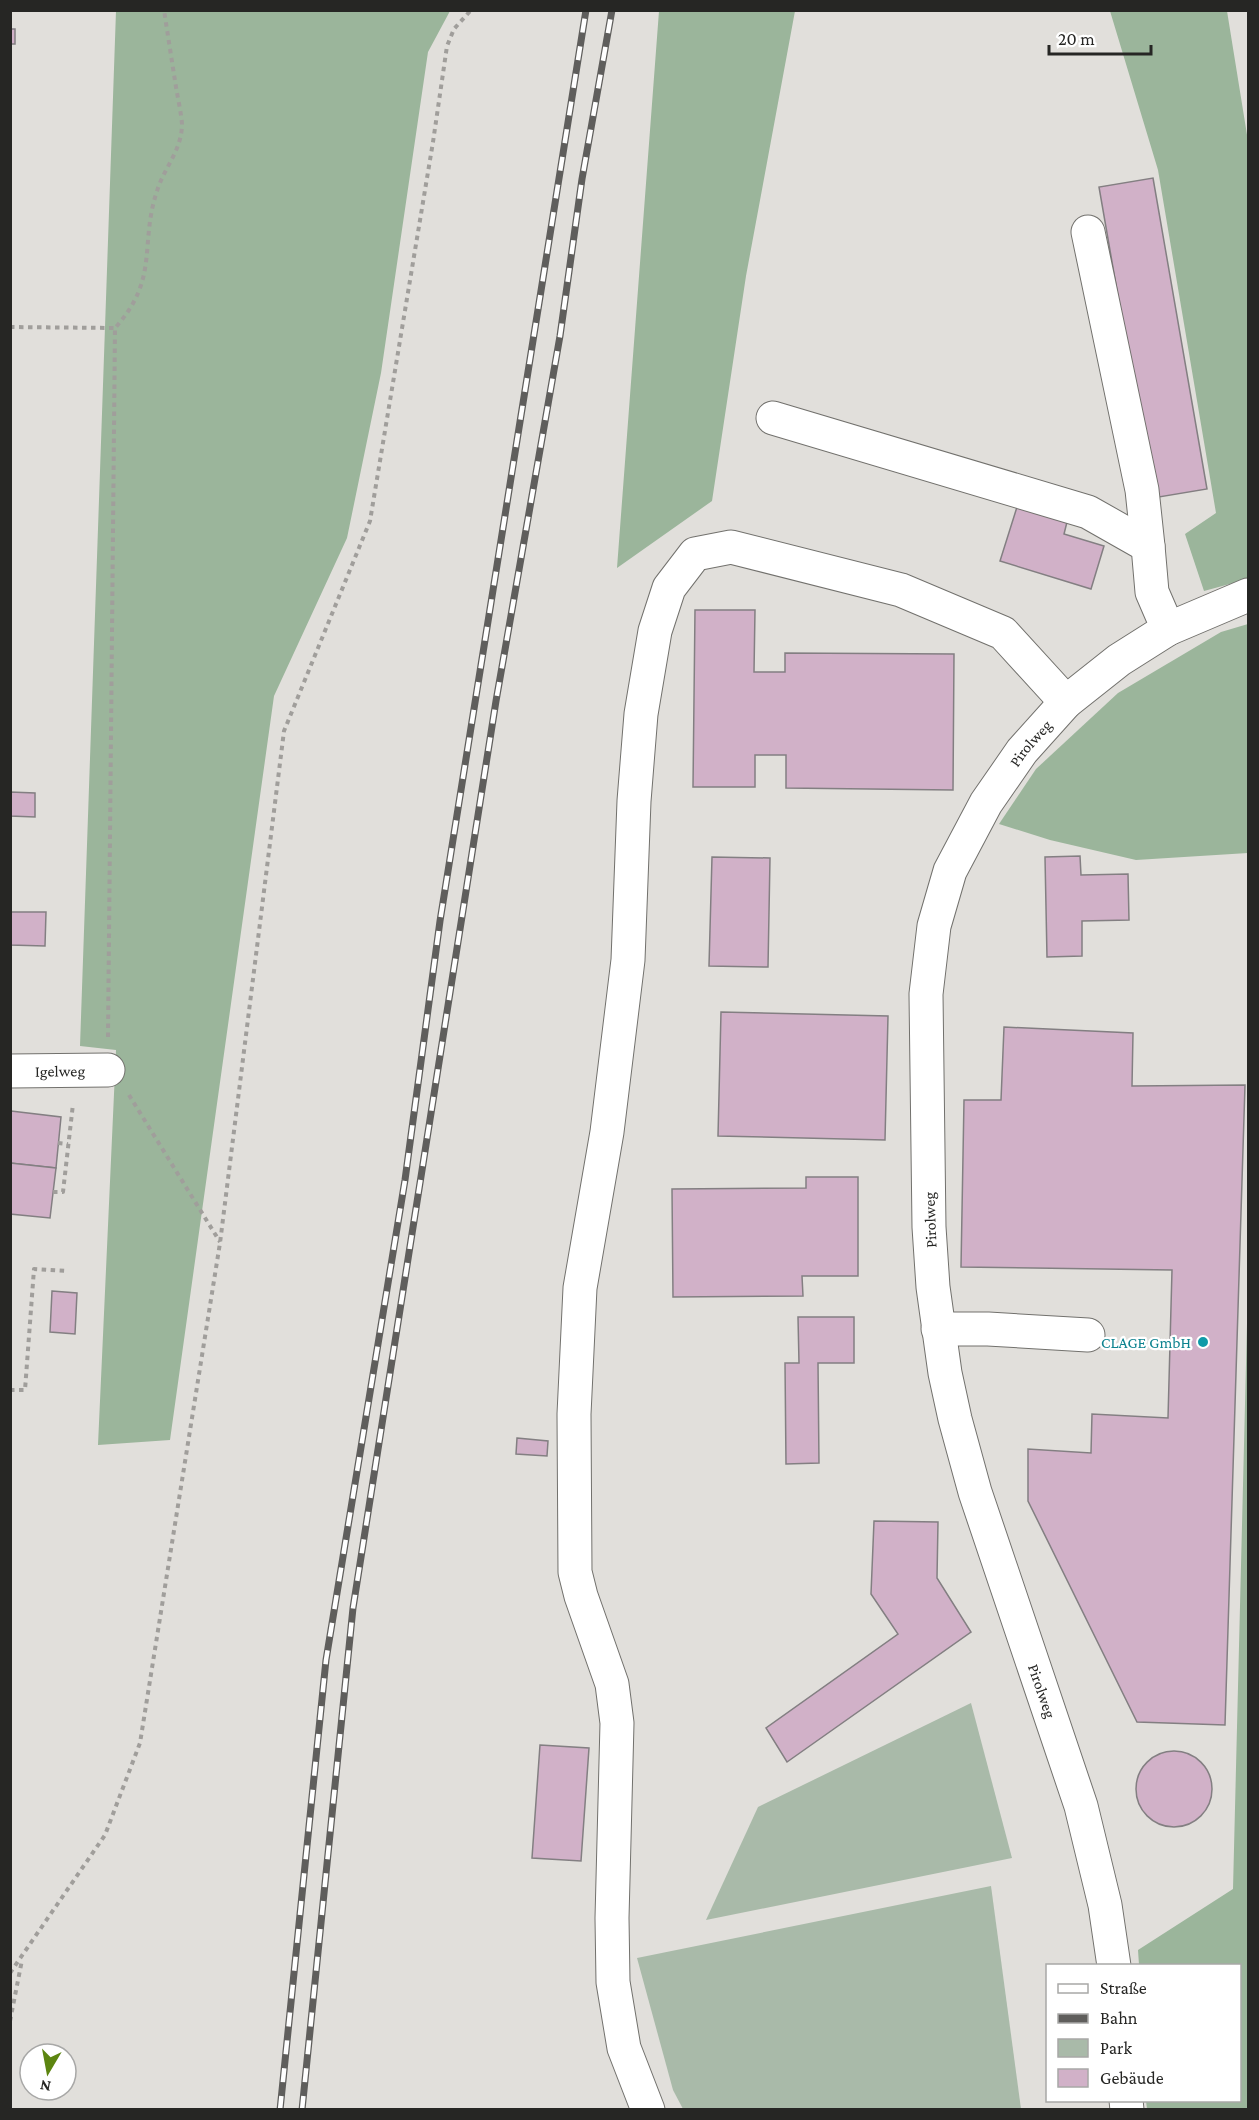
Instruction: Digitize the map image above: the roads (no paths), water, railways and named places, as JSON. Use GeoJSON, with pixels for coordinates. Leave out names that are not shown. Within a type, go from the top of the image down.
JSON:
{"type":"FeatureCollection","features":[{"type":"Feature","properties":{"kind":"street"},"geometry":{"type":"LineString","coordinates":[[1088,232],[1142,489],[1152,592],[1168,629]]}},
{"type":"Feature","properties":{"kind":"street"},"geometry":{"type":"LineString","coordinates":[[773,417],[1088,512],[1148,546]]}},
{"type":"Feature","properties":{"kind":"street"},"geometry":{"type":"LineString","coordinates":[[648,2109],[624,2048],[613,1982],[612,1918],[617,1723],[612,1684],[574,1572],[574,1414],[580,1288],[607,1132],[628,960],[634,801],[641,714],[655,631],[669,588],[695,554],[731,547],[901,590],[1004,633],[1066,702]]}},
{"type":"Feature","properties":{"kind":"street","name":"Pirolweg"},"geometry":{"type":"LineString","coordinates":[[1114,1964],[1105,1905],[1081,1806],[975,1491],[955,1419],[938,1329],[933,1287],[927,1118],[926,994],[934,926],[950,871],[986,803],[1022,751],[1066,702],[1119,660],[1168,629],[1248,595]]}},
{"type":"Feature","properties":{"kind":"street","name":"Igelweg"},"geometry":{"type":"LineString","coordinates":[[10,1071],[92,1070]]}},
{"type":"Feature","properties":{"kind":"street"},"geometry":{"type":"LineString","coordinates":[[938,1329],[988,1329],[1088,1335]]}},
{"type":"Feature","properties":{"kind":"railway"},"geometry":{"type":"LineString","coordinates":[[280,2110],[326,1660],[405,1180],[440,921],[586,10]]}},
{"type":"Feature","properties":{"kind":"railway"},"geometry":{"type":"LineString","coordinates":[[302,2110],[353,1608],[496,701],[560,336],[582,179],[612,10]]}},
{"type":"Feature","properties":{"kind":"place","name":"CLAGE GmbH"},"geometry":{"type":"Point","coordinates":[1203,1342]}}]}
